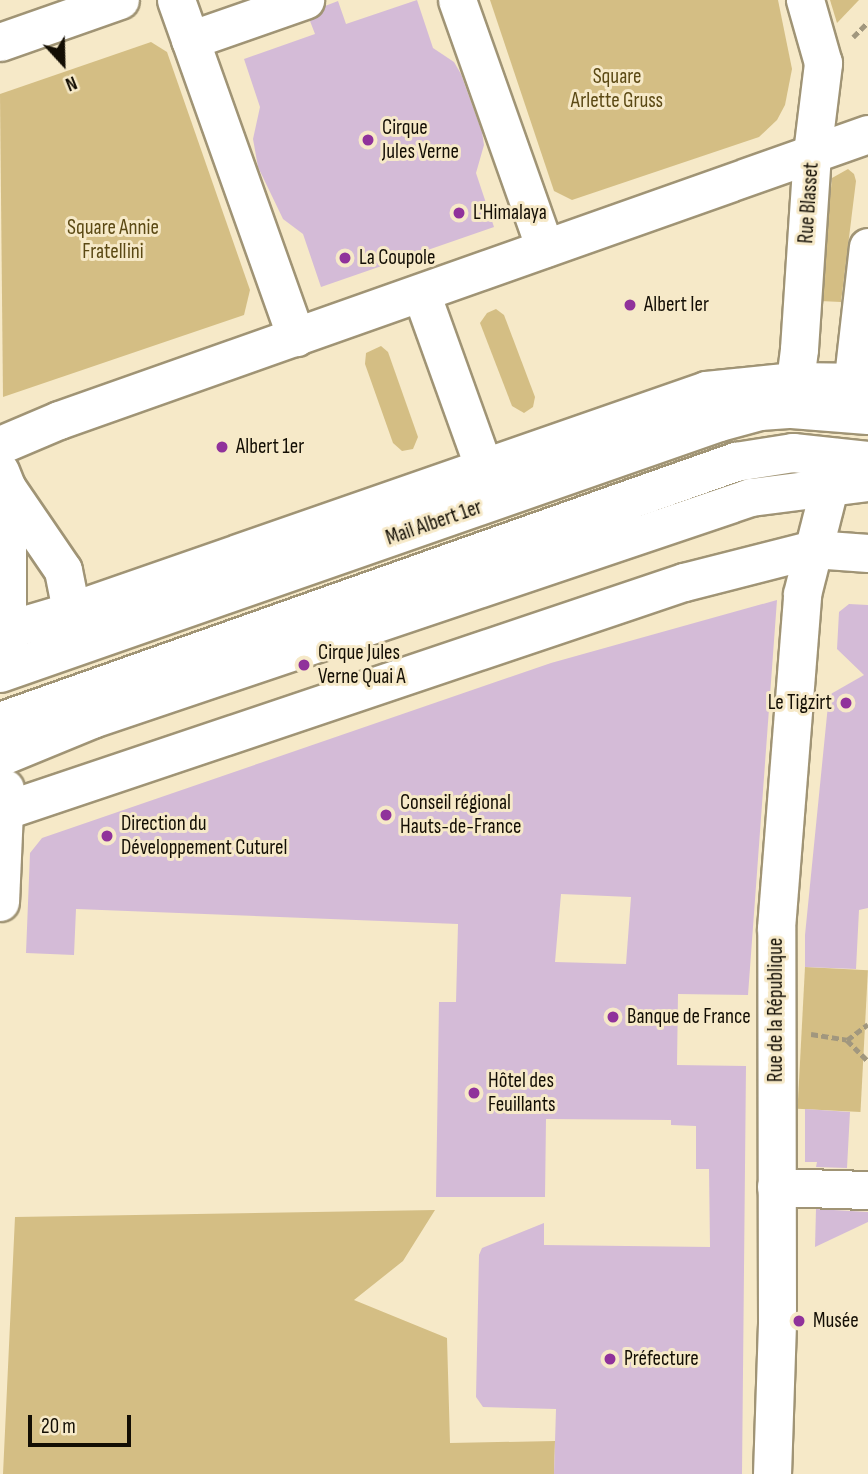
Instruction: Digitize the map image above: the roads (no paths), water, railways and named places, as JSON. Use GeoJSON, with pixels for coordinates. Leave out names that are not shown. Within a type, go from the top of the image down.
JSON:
{"type":"FeatureCollection","features":[{"type":"Feature","properties":{"kind":"main road","name":"Mail Albert 1er"},"geometry":{"type":"LineString","coordinates":[[4,672],[75,629],[760,411],[792,395],[859,397]]}},
{"type":"Feature","properties":{"kind":"main road"},"geometry":{"type":"LineString","coordinates":[[792,395],[793,453]]}},
{"type":"Feature","properties":{"kind":"main road"},"geometry":{"type":"LineString","coordinates":[[845,468],[859,397]]}},
{"type":"Feature","properties":{"kind":"main road","name":"Mail Albert 1er"},"geometry":{"type":"LineString","coordinates":[[3,738],[736,462],[793,453],[845,468]]}},
{"type":"Feature","properties":{"kind":"main road"},"geometry":{"type":"LineString","coordinates":[[75,629],[90,706]]}},
{"type":"Feature","properties":{"kind":"main road"},"geometry":{"type":"LineString","coordinates":[[3,738],[4,672]]}},
{"type":"Feature","properties":{"kind":"street"},"geometry":{"type":"LineString","coordinates":[[0,42],[120,0]]}},
{"type":"Feature","properties":{"kind":"street"},"geometry":{"type":"LineString","coordinates":[[176,0],[307,333]]}},
{"type":"Feature","properties":{"kind":"street"},"geometry":{"type":"LineString","coordinates":[[190,40],[305,0]]}},
{"type":"Feature","properties":{"kind":"street"},"geometry":{"type":"LineString","coordinates":[[457,0],[533,253]]}},
{"type":"Feature","properties":{"kind":"street","name":"Rue Blasset"},"geometry":{"type":"LineString","coordinates":[[792,395],[799,349],[812,153],[823,62],[805,0]]}},
{"type":"Feature","properties":{"kind":"street"},"geometry":{"type":"LineString","coordinates":[[0,445],[16,436],[868,134]]}},
{"type":"Feature","properties":{"kind":"street"},"geometry":{"type":"LineString","coordinates":[[859,397],[868,247]]}},
{"type":"Feature","properties":{"kind":"street"},"geometry":{"type":"LineString","coordinates":[[421,293],[484,468]]}},
{"type":"Feature","properties":{"kind":"street"},"geometry":{"type":"LineString","coordinates":[[4,631],[75,629],[484,468],[706,390],[792,395]]}},
{"type":"Feature","properties":{"kind":"street"},"geometry":{"type":"LineString","coordinates":[[109,775],[90,706],[845,468],[868,482]]}},
{"type":"Feature","properties":{"kind":"street","name":"Rue de la République"},"geometry":{"type":"LineString","coordinates":[[772,1474],[776,928],[802,594],[813,549],[845,468]]}},
{"type":"Feature","properties":{"kind":"street"},"geometry":{"type":"LineString","coordinates":[[4,479],[64,570],[75,629]]}},
{"type":"Feature","properties":{"kind":"street"},"geometry":{"type":"LineString","coordinates":[[4,479],[4,672]]}},
{"type":"Feature","properties":{"kind":"street"},"geometry":{"type":"LineString","coordinates":[[670,486],[696,561],[684,582]]}},
{"type":"Feature","properties":{"kind":"street"},"geometry":{"type":"LineString","coordinates":[[3,811],[684,582],[813,549],[868,553]]}},
{"type":"Feature","properties":{"kind":"street"},"geometry":{"type":"LineString","coordinates":[[0,902],[3,738]]}},
{"type":"Feature","properties":{"kind":"street"},"geometry":{"type":"LineString","coordinates":[[776,1187],[868,1189]]}},
{"type":"Feature","properties":{"kind":"place","name":"Cirque Jules Verne"},"geometry":{"type":"Point","coordinates":[368,140]}},
{"type":"Feature","properties":{"kind":"place","name":"L'Himalaya"},"geometry":{"type":"Point","coordinates":[459,213]}},
{"type":"Feature","properties":{"kind":"place","name":"La Coupole"},"geometry":{"type":"Point","coordinates":[345,258]}},
{"type":"Feature","properties":{"kind":"place","name":"Albert Ier"},"geometry":{"type":"Point","coordinates":[630,305]}},
{"type":"Feature","properties":{"kind":"place","name":"Albert 1er"},"geometry":{"type":"Point","coordinates":[222,447]}},
{"type":"Feature","properties":{"kind":"place","name":"Cirque Jules Verne Quai A"},"geometry":{"type":"Point","coordinates":[304,665]}},
{"type":"Feature","properties":{"kind":"place","name":"Le Tigzirt"},"geometry":{"type":"Point","coordinates":[846,703]}},
{"type":"Feature","properties":{"kind":"place","name":"Conseil régional Hauts-de-France"},"geometry":{"type":"Point","coordinates":[386,815]}},
{"type":"Feature","properties":{"kind":"place","name":"Direction du Développement Cuturel"},"geometry":{"type":"Point","coordinates":[107,836]}},
{"type":"Feature","properties":{"kind":"place","name":"Banque de France"},"geometry":{"type":"Point","coordinates":[613,1017]}},
{"type":"Feature","properties":{"kind":"place","name":"Hôtel des Feuillants"},"geometry":{"type":"Point","coordinates":[474,1093]}},
{"type":"Feature","properties":{"kind":"place","name":"Musée"},"geometry":{"type":"Point","coordinates":[799,1321]}},
{"type":"Feature","properties":{"kind":"place","name":"Préfecture"},"geometry":{"type":"Point","coordinates":[610,1359]}},
{"type":"Feature","properties":{"kind":"park label","name":"Square Arlette Gruss"},"geometry":{"type":"Point","coordinates":[617,89]}},
{"type":"Feature","properties":{"kind":"park label","name":"Square Annie Fratellini"},"geometry":{"type":"Point","coordinates":[113,240]}}]}
